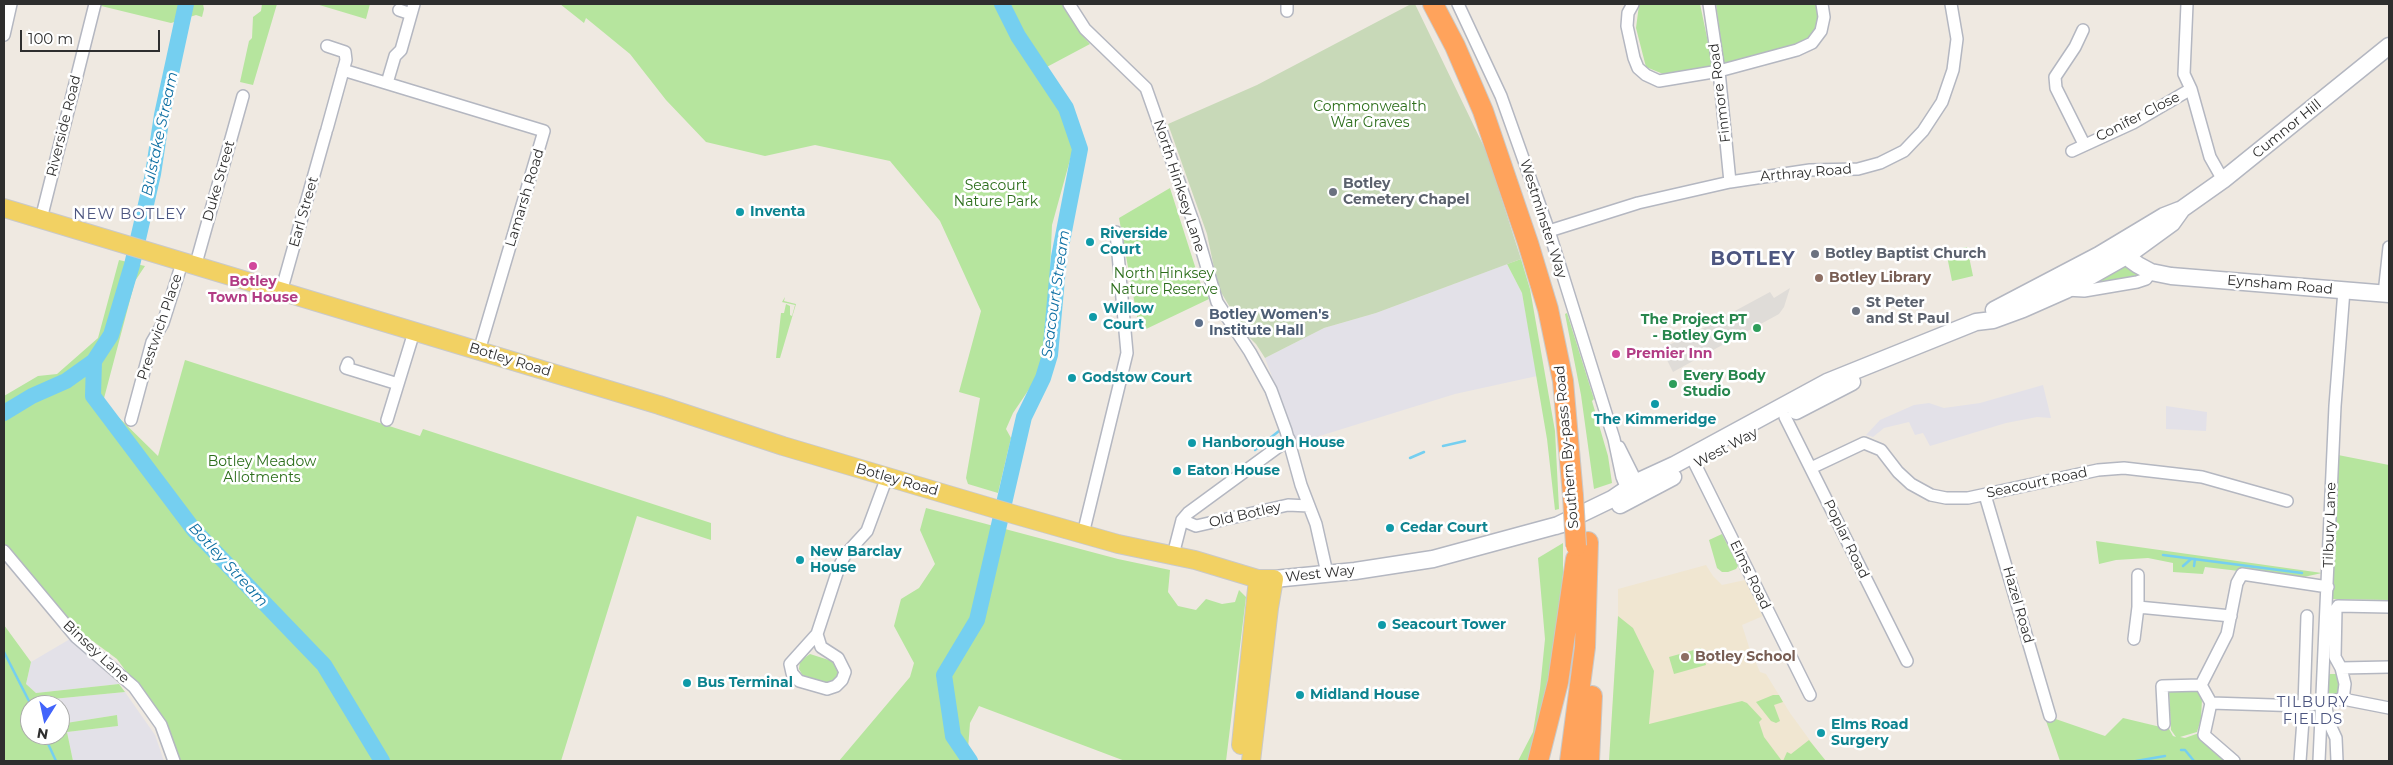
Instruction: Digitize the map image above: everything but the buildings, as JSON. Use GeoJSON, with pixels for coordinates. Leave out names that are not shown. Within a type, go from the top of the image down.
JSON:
{"type":"FeatureCollection","features":[{"type":"Feature","properties":{"kind":"highway","name":"Southern By-pass Road"},"geometry":{"type":"LineString","coordinates":[[1433,4],[1455,46],[1483,112],[1528,243],[1548,309],[1564,382],[1580,494]]}},
{"type":"Feature","properties":{"kind":"highway","name":"Southern By-pass Road"},"geometry":{"type":"LineString","coordinates":[[1447,4],[1466,42],[1494,108],[1552,280],[1575,378],[1580,494],[1580,549],[1573,644],[1557,761]]}},
{"type":"Feature","properties":{"kind":"highway","name":"Southern By-pass Road"},"geometry":{"type":"LineString","coordinates":[[1570,761],[1582,682],[1588,599],[1580,549]]}},
{"type":"Feature","properties":{"kind":"highway"},"geometry":{"type":"LineString","coordinates":[[1538,761],[1558,682],[1580,549]]}},
{"type":"Feature","properties":{"kind":"highway"},"geometry":{"type":"LineString","coordinates":[[1588,599],[1592,669],[1589,761]]}},
{"type":"Feature","properties":{"kind":"main road","name":"Cumnor Hill"},"geometry":{"type":"LineString","coordinates":[[2130,248],[2164,216],[2182,209],[2223,180],[2389,44]]}},
{"type":"Feature","properties":{"kind":"main road","name":"Botley Road"},"geometry":{"type":"LineString","coordinates":[[4,208],[677,410],[886,477],[1016,516]]}},
{"type":"Feature","properties":{"kind":"main road","name":"Eynsham Road"},"geometry":{"type":"LineString","coordinates":[[2130,248],[2130,260],[2151,272],[2171,276],[2387,294]]}},
{"type":"Feature","properties":{"kind":"main road"},"geometry":{"type":"LineString","coordinates":[[2130,248],[2171,276]]}},
{"type":"Feature","properties":{"kind":"main road","name":"West Way"},"geometry":{"type":"LineString","coordinates":[[1976,322],[1993,320],[2066,290],[2130,248]]}},
{"type":"Feature","properties":{"kind":"main road","name":"West Way"},"geometry":{"type":"LineString","coordinates":[[1694,460],[1827,382],[1891,358],[1976,322],[1988,313],[2130,248]]}},
{"type":"Feature","properties":{"kind":"main road","name":"West Way"},"geometry":{"type":"LineString","coordinates":[[1016,516],[1266,579],[1433,559],[1556,526],[1612,499],[1634,491],[1785,417],[1861,378],[1891,358]]}},
{"type":"Feature","properties":{"kind":"main road"},"geometry":{"type":"LineString","coordinates":[[1240,761],[1266,579]]}},
{"type":"Feature","properties":{"kind":"main road"},"geometry":{"type":"LineString","coordinates":[[1251,761],[1269,608],[1266,579]]}},
{"type":"Feature","properties":{"kind":"street"},"geometry":{"type":"LineString","coordinates":[[4,35],[12,4]]}},
{"type":"Feature","properties":{"kind":"street","name":"Riverside Road"},"geometry":{"type":"LineString","coordinates":[[41,219],[95,4]]}},
{"type":"Feature","properties":{"kind":"street","name":"North Hinksey Lane"},"geometry":{"type":"LineString","coordinates":[[1069,4],[1085,29],[1146,88],[1196,227],[1212,290],[1230,324],[1250,352],[1271,390],[1316,524],[1327,573]]}},
{"type":"Feature","properties":{"kind":"street","name":"Westminster Way"},"geometry":{"type":"LineString","coordinates":[[1458,4],[1501,96],[1549,231],[1600,401],[1614,439],[1622,477],[1634,491]]}},
{"type":"Feature","properties":{"kind":"street"},"geometry":{"type":"LineString","coordinates":[[1633,4],[1628,13],[1627,26],[1634,58],[1638,68],[1646,75],[1659,81],[1719,71],[1797,50],[1812,43],[1821,31],[1824,17],[1822,4]]}},
{"type":"Feature","properties":{"kind":"street","name":"Finmore Road"},"geometry":{"type":"LineString","coordinates":[[1709,4],[1719,71],[1730,182]]}},
{"type":"Feature","properties":{"kind":"street","name":"Arthray Road"},"geometry":{"type":"LineString","coordinates":[[1549,231],[1638,203],[1730,182],[1803,171],[1858,169],[1880,163],[1904,151],[1923,131],[1942,102],[1953,70],[1957,39],[1951,4]]}},
{"type":"Feature","properties":{"kind":"street"},"geometry":{"type":"LineString","coordinates":[[2188,4],[2184,74],[2191,90],[2210,158],[2223,180]]}},
{"type":"Feature","properties":{"kind":"street"},"geometry":{"type":"LineString","coordinates":[[386,83],[395,56],[401,50],[413,9],[399,10]]}},
{"type":"Feature","properties":{"kind":"street","name":"Conifer Close"},"geometry":{"type":"LineString","coordinates":[[2082,30],[2075,47],[2055,77],[2056,88],[2084,144]]}},
{"type":"Feature","properties":{"kind":"street"},"geometry":{"type":"LineString","coordinates":[[327,46],[344,52],[346,60],[343,70]]}},
{"type":"Feature","properties":{"kind":"street","name":"Lamarsh Road"},"geometry":{"type":"LineString","coordinates":[[343,70],[544,131],[479,351]]}},
{"type":"Feature","properties":{"kind":"street","name":"Earl Street"},"geometry":{"type":"LineString","coordinates":[[281,292],[343,70]]}},
{"type":"Feature","properties":{"kind":"street","name":"Conifer Close"},"geometry":{"type":"LineString","coordinates":[[2072,151],[2133,123],[2191,90]]}},
{"type":"Feature","properties":{"kind":"street","name":"Duke Street"},"geometry":{"type":"LineString","coordinates":[[189,265],[243,96]]}},
{"type":"Feature","properties":{"kind":"street"},"geometry":{"type":"LineString","coordinates":[[1083,534],[1127,354],[1116,232]]}},
{"type":"Feature","properties":{"kind":"street"},"geometry":{"type":"LineString","coordinates":[[2387,294],[2389,247]]}},
{"type":"Feature","properties":{"kind":"street","name":"Prestwich Place"},"geometry":{"type":"LineString","coordinates":[[131,420],[152,342],[164,323],[189,265]]}},
{"type":"Feature","properties":{"kind":"street","name":"West Way"},"geometry":{"type":"LineString","coordinates":[[2066,290],[2084,291],[2137,282],[2146,279],[2151,272]]}},
{"type":"Feature","properties":{"kind":"street","name":"Tilbury Lane"},"geometry":{"type":"LineString","coordinates":[[2319,761],[2328,587],[2327,554],[2335,406],[2344,290]]}},
{"type":"Feature","properties":{"kind":"street"},"geometry":{"type":"LineString","coordinates":[[387,420],[414,332]]}},
{"type":"Feature","properties":{"kind":"street"},"geometry":{"type":"LineString","coordinates":[[348,363],[346,368],[398,384]]}},
{"type":"Feature","properties":{"kind":"street","name":"Poplar Road"},"geometry":{"type":"LineString","coordinates":[[1785,417],[1907,661]]}},
{"type":"Feature","properties":{"kind":"street"},"geometry":{"type":"LineString","coordinates":[[1173,555],[1182,520],[1188,513],[1289,439]]}},
{"type":"Feature","properties":{"kind":"street","name":"Seacourt Road"},"geometry":{"type":"LineString","coordinates":[[1810,468],[1860,443],[1868,443],[1882,450],[1898,472],[1911,484],[1931,495],[1959,499],[2098,470],[2126,468],[2202,477],[2287,501]]}},
{"type":"Feature","properties":{"kind":"street","name":"Elms Road"},"geometry":{"type":"LineString","coordinates":[[1694,460],[1810,695]]}},
{"type":"Feature","properties":{"kind":"street"},"geometry":{"type":"LineString","coordinates":[[817,634],[822,647],[838,658],[845,672],[842,680],[836,686],[827,689],[799,681],[792,673],[790,664],[817,634],[839,567],[845,555],[867,531],[886,477]]}},
{"type":"Feature","properties":{"kind":"street","name":"Hazel Road"},"geometry":{"type":"LineString","coordinates":[[1985,495],[2050,716]]}},
{"type":"Feature","properties":{"kind":"street","name":"Old Botley"},"geometry":{"type":"LineString","coordinates":[[1182,520],[1196,526],[1288,505],[1309,506]]}},
{"type":"Feature","properties":{"kind":"street","name":"Binsey Lane"},"geometry":{"type":"LineString","coordinates":[[4,551],[76,637],[134,687],[160,726],[174,761]]}},
{"type":"Feature","properties":{"kind":"street"},"geometry":{"type":"LineString","coordinates":[[2134,639],[2138,607],[2138,574]]}},
{"type":"Feature","properties":{"kind":"street"},"geometry":{"type":"LineString","coordinates":[[2201,684],[2227,634],[2237,582],[2242,574],[2328,587]]}},
{"type":"Feature","properties":{"kind":"street"},"geometry":{"type":"LineString","coordinates":[[2327,599],[2338,606],[2389,607]]}},
{"type":"Feature","properties":{"kind":"street"},"geometry":{"type":"LineString","coordinates":[[2338,606],[2336,609],[2335,657],[2341,668],[2345,684],[2343,699]]}},
{"type":"Feature","properties":{"kind":"street"},"geometry":{"type":"LineString","coordinates":[[2138,607],[2231,616]]}},
{"type":"Feature","properties":{"kind":"street"},"geometry":{"type":"LineString","coordinates":[[2300,761],[2307,616]]}},
{"type":"Feature","properties":{"kind":"street"},"geometry":{"type":"LineString","coordinates":[[2341,668],[2389,668]]}},
{"type":"Feature","properties":{"kind":"street"},"geometry":{"type":"LineString","coordinates":[[2201,684],[2211,703],[2204,735],[2234,761]]}},
{"type":"Feature","properties":{"kind":"street"},"geometry":{"type":"LineString","coordinates":[[2164,724],[2162,686],[2201,684]]}},
{"type":"Feature","properties":{"kind":"street"},"geometry":{"type":"LineString","coordinates":[[2211,703],[2304,706],[2343,699],[2389,708]]}},
{"type":"Feature","properties":{"kind":"street"},"geometry":{"type":"LineString","coordinates":[[2322,704],[2336,738],[2337,761]]}},
{"type":"Feature","properties":{"kind":"shaded area"},"geometry":{"type":"Polygon","coordinates":[[[1507,264],[1522,293],[1537,376],[1455,394],[1297,443],[1265,358],[1324,328],[1376,313],[1507,264]]]}},
{"type":"Feature","properties":{"kind":"shaded area"},"geometry":{"type":"Polygon","coordinates":[[[1790,288],[1784,307],[1779,314],[1673,372],[1661,348],[1683,339],[1770,292],[1774,298],[1790,288]]]}},
{"type":"Feature","properties":{"kind":"shaded area"},"geometry":{"type":"Polygon","coordinates":[[[2043,385],[2051,418],[2037,417],[2006,423],[1930,446],[1923,433],[1915,435],[1909,422],[1884,428],[1873,437],[1866,435],[1880,420],[1914,405],[1929,403],[1944,408],[1980,403],[2043,385]]]}},
{"type":"Feature","properties":{"kind":"shaded area"},"geometry":{"type":"Polygon","coordinates":[[[2166,406],[2207,412],[2206,431],[2166,429],[2166,406]]]}},
{"type":"Feature","properties":{"kind":"shaded area","name":"Botley School"},"geometry":{"type":"Polygon","coordinates":[[[1706,565],[1722,585],[1745,580],[1763,616],[1742,625],[1760,672],[1766,674],[1790,713],[1825,761],[1609,761],[1618,623],[1618,589],[1706,565]]]}},
{"type":"Feature","properties":{"kind":"shaded area"},"geometry":{"type":"Polygon","coordinates":[[[70,639],[119,684],[36,693],[26,684],[31,662],[70,639]]]}},
{"type":"Feature","properties":{"kind":"shaded area"},"geometry":{"type":"Polygon","coordinates":[[[125,692],[155,735],[164,761],[73,761],[70,745],[70,732],[118,726],[117,715],[70,722],[70,697],[125,692]]]}},
{"type":"Feature","properties":{"kind":"green space"},"geometry":{"type":"Polygon","coordinates":[[[93,4],[203,4],[204,9],[202,17],[196,15],[171,23],[93,4]]]}},
{"type":"Feature","properties":{"kind":"green space"},"geometry":{"type":"Polygon","coordinates":[[[262,4],[277,4],[253,85],[240,82],[249,41],[252,38],[253,17],[261,11],[262,4]]]}},
{"type":"Feature","properties":{"kind":"green space"},"geometry":{"type":"Polygon","coordinates":[[[316,4],[370,4],[366,19],[316,4]]]}},
{"type":"Feature","properties":{"kind":"green space","name":"Seacourt Nature Park"},"geometry":{"type":"Polygon","coordinates":[[[560,4],[1002,4],[1018,36],[1055,94],[1051,96],[1062,108],[1069,125],[1073,149],[1052,225],[1047,338],[1042,370],[1013,413],[1006,429],[1011,438],[998,493],[968,484],[966,478],[980,398],[959,392],[981,311],[940,221],[890,161],[815,145],[765,156],[706,142],[666,100],[630,54],[586,18],[584,23],[560,4]]]}},
{"type":"Feature","properties":{"kind":"green space"},"geometry":{"type":"Polygon","coordinates":[[[1007,4],[1063,4],[1082,35],[1090,44],[1043,69],[1007,4]]]}},
{"type":"Feature","properties":{"kind":"green space","name":"Commonwealth War Graves"},"geometry":{"type":"Polygon","coordinates":[[[1411,4],[1415,4],[1487,153],[1521,259],[1376,313],[1324,328],[1265,358],[1256,344],[1245,333],[1218,287],[1207,234],[1168,124],[1257,85],[1411,4]]]}},
{"type":"Feature","properties":{"kind":"green space"},"geometry":{"type":"Polygon","coordinates":[[[1700,4],[1713,66],[1668,76],[1646,67],[1636,28],[1639,5],[1700,4]]]}},
{"type":"Feature","properties":{"kind":"green space"},"geometry":{"type":"Polygon","coordinates":[[[1716,4],[1817,4],[1822,18],[1813,39],[1724,64],[1716,4]]]}},
{"type":"Feature","properties":{"kind":"green space","name":"North Hinksey Nature Reserve"},"geometry":{"type":"Polygon","coordinates":[[[1170,188],[1200,282],[1209,299],[1144,330],[1139,327],[1119,218],[1170,188]]]}},
{"type":"Feature","properties":{"kind":"green space"},"geometry":{"type":"Polygon","coordinates":[[[1967,247],[1973,276],[1952,281],[1946,251],[1967,247]]]}},
{"type":"Feature","properties":{"kind":"green space"},"geometry":{"type":"Polygon","coordinates":[[[1521,259],[1530,289],[1555,431],[1559,509],[1555,510],[1547,439],[1522,293],[1507,264],[1521,259]]]}},
{"type":"Feature","properties":{"kind":"green space","name":"Botley Meadow Allotments"},"geometry":{"type":"Polygon","coordinates":[[[119,260],[145,266],[135,281],[103,402],[158,456],[185,360],[420,436],[423,429],[711,523],[711,540],[637,516],[561,761],[178,761],[160,718],[117,659],[71,625],[4,545],[4,396],[38,376],[57,374],[98,338],[119,260]]]}},
{"type":"Feature","properties":{"kind":"green space"},"geometry":{"type":"Polygon","coordinates":[[[2124,267],[2130,267],[2143,272],[2138,278],[2087,287],[2124,267]]]}},
{"type":"Feature","properties":{"kind":"green space"},"geometry":{"type":"Polygon","coordinates":[[[785,297],[784,301],[796,304],[780,358],[776,358],[781,313],[784,313],[786,304],[790,306],[790,315],[792,316],[795,305],[782,302],[785,297]]]}},
{"type":"Feature","properties":{"kind":"green space"},"geometry":{"type":"Polygon","coordinates":[[[1567,313],[1594,399],[1592,401],[1608,456],[1612,483],[1594,489],[1581,395],[1565,314],[1567,313]]]}},
{"type":"Feature","properties":{"kind":"green space"},"geometry":{"type":"Polygon","coordinates":[[[2338,455],[2389,465],[2389,600],[2332,599],[2338,455]]]}},
{"type":"Feature","properties":{"kind":"green space"},"geometry":{"type":"Polygon","coordinates":[[[926,508],[1118,559],[1170,570],[1168,592],[1178,606],[1196,610],[1206,599],[1222,604],[1235,602],[1239,590],[1246,597],[1226,761],[1125,761],[979,706],[970,723],[968,749],[976,761],[839,761],[910,677],[914,663],[894,626],[901,599],[919,588],[935,564],[920,530],[926,508]]]}},
{"type":"Feature","properties":{"kind":"green space"},"geometry":{"type":"Polygon","coordinates":[[[1722,534],[1738,566],[1736,569],[1728,572],[1722,572],[1717,568],[1709,540],[1722,534]]]}},
{"type":"Feature","properties":{"kind":"green space"},"geometry":{"type":"Polygon","coordinates":[[[2096,541],[2322,573],[2299,578],[2205,567],[2203,574],[2173,572],[2173,563],[2148,558],[2116,560],[2099,564],[2096,541]]]}},
{"type":"Feature","properties":{"kind":"green space"},"geometry":{"type":"Polygon","coordinates":[[[1563,543],[1563,575],[1558,640],[1529,761],[1518,761],[1533,732],[1545,639],[1538,558],[1563,543]]]}},
{"type":"Feature","properties":{"kind":"green space"},"geometry":{"type":"Polygon","coordinates":[[[1618,616],[1633,628],[1654,671],[1649,724],[1742,701],[1747,703],[1762,719],[1759,722],[1764,737],[1782,761],[1609,761],[1618,616]]]}},
{"type":"Feature","properties":{"kind":"green space"},"geometry":{"type":"Polygon","coordinates":[[[4,625],[31,662],[26,684],[36,693],[119,684],[125,692],[70,697],[70,695],[20,695],[20,745],[70,745],[73,761],[4,761],[4,625]]]}},
{"type":"Feature","properties":{"kind":"green space"},"geometry":{"type":"Polygon","coordinates":[[[1701,648],[1706,665],[1674,674],[1669,657],[1701,648]]]}},
{"type":"Feature","properties":{"kind":"green space"},"geometry":{"type":"Polygon","coordinates":[[[810,654],[835,662],[840,668],[838,679],[829,684],[803,676],[799,669],[800,661],[810,654]]]}},
{"type":"Feature","properties":{"kind":"green space"},"geometry":{"type":"Polygon","coordinates":[[[2329,674],[2337,674],[2340,677],[2340,694],[2328,694],[2329,674]]]}},
{"type":"Feature","properties":{"kind":"green space"},"geometry":{"type":"Polygon","coordinates":[[[2198,690],[2202,699],[2201,719],[2197,732],[2180,737],[2185,738],[2199,733],[2234,761],[2060,761],[2044,715],[2105,736],[2123,718],[2169,729],[2173,736],[2176,737],[2171,730],[2169,691],[2198,690]]]}},
{"type":"Feature","properties":{"kind":"green space"},"geometry":{"type":"Polygon","coordinates":[[[1773,695],[1779,695],[1783,702],[1774,705],[1780,721],[1776,723],[1771,721],[1756,702],[1773,695]]]}},
{"type":"Feature","properties":{"kind":"green space"},"geometry":{"type":"Polygon","coordinates":[[[117,715],[118,726],[70,732],[70,722],[117,715]]]}},
{"type":"Feature","properties":{"kind":"green space"},"geometry":{"type":"Polygon","coordinates":[[[1809,740],[1826,761],[1783,761],[1787,752],[1791,754],[1809,740]]]}},
{"type":"Feature","properties":{"kind":"waterway","name":"Bulstake Stream"},"geometry":{"type":"LineString","coordinates":[[4,413],[32,396],[66,381],[94,361],[111,335],[132,265],[153,174],[162,115],[186,4]]}},
{"type":"Feature","properties":{"kind":"waterway","name":"Seacourt Stream"},"geometry":{"type":"LineString","coordinates":[[970,761],[953,736],[944,675],[977,620],[1024,417],[1043,378],[1050,355],[1059,257],[1080,149],[1066,108],[1018,36],[1002,4]]}},
{"type":"Feature","properties":{"kind":"waterway","name":"Botley Stream"},"geometry":{"type":"LineString","coordinates":[[94,361],[93,396],[194,530],[324,665],[382,761]]}},
{"type":"Feature","properties":{"kind":"waterway"},"geometry":{"type":"LineString","coordinates":[[1255,450],[1279,431]]}},
{"type":"Feature","properties":{"kind":"waterway"},"geometry":{"type":"LineString","coordinates":[[1443,446],[1465,441]]}},
{"type":"Feature","properties":{"kind":"waterway"},"geometry":{"type":"LineString","coordinates":[[1410,458],[1424,452]]}},
{"type":"Feature","properties":{"kind":"waterway"},"geometry":{"type":"LineString","coordinates":[[2163,555],[2302,573]]}},
{"type":"Feature","properties":{"kind":"waterway"},"geometry":{"type":"LineString","coordinates":[[2183,566],[2191,559]]}},
{"type":"Feature","properties":{"kind":"waterway"},"geometry":{"type":"LineString","coordinates":[[2194,566],[2195,559]]}},
{"type":"Feature","properties":{"kind":"waterway"},"geometry":{"type":"LineString","coordinates":[[4,652],[26,695]]}},
{"type":"Feature","properties":{"kind":"waterway"},"geometry":{"type":"LineString","coordinates":[[49,745],[56,761]]}},
{"type":"Feature","properties":{"kind":"waterway"},"geometry":{"type":"LineString","coordinates":[[2181,750],[2185,750],[2194,761]]}},
{"type":"Feature","properties":{"kind":"waterway"},"geometry":{"type":"LineString","coordinates":[[2136,761],[2165,756]]}},
{"type":"Feature","properties":{"kind":"place","name":"Botley Cemetery Chapel"},"geometry":{"type":"Point","coordinates":[1333,192]}},
{"type":"Feature","properties":{"kind":"place","name":"Inventa"},"geometry":{"type":"Point","coordinates":[740,212]}},
{"type":"Feature","properties":{"kind":"place","name":"Riverside Court"},"geometry":{"type":"Point","coordinates":[1090,242]}},
{"type":"Feature","properties":{"kind":"place","name":"Botley Baptist Church"},"geometry":{"type":"Point","coordinates":[1815,254]}},
{"type":"Feature","properties":{"kind":"place","name":"Botley Town House"},"geometry":{"type":"Point","coordinates":[253,266]}},
{"type":"Feature","properties":{"kind":"place","name":"Botley Library"},"geometry":{"type":"Point","coordinates":[1819,278]}},
{"type":"Feature","properties":{"kind":"place","name":"St Peter and St Paul"},"geometry":{"type":"Point","coordinates":[1856,311]}},
{"type":"Feature","properties":{"kind":"place","name":"Willow Court"},"geometry":{"type":"Point","coordinates":[1093,317]}},
{"type":"Feature","properties":{"kind":"place","name":"Botley Women's Institute Hall"},"geometry":{"type":"Point","coordinates":[1199,323]}},
{"type":"Feature","properties":{"kind":"place","name":"The Project PT - Botley Gym"},"geometry":{"type":"Point","coordinates":[1757,328]}},
{"type":"Feature","properties":{"kind":"place","name":"Premier Inn"},"geometry":{"type":"Point","coordinates":[1616,354]}},
{"type":"Feature","properties":{"kind":"place","name":"Godstow Court"},"geometry":{"type":"Point","coordinates":[1072,378]}},
{"type":"Feature","properties":{"kind":"place","name":"Every Body Studio"},"geometry":{"type":"Point","coordinates":[1673,384]}},
{"type":"Feature","properties":{"kind":"place","name":"The Kimmeridge"},"geometry":{"type":"Point","coordinates":[1655,404]}},
{"type":"Feature","properties":{"kind":"place","name":"Hanborough House"},"geometry":{"type":"Point","coordinates":[1192,443]}},
{"type":"Feature","properties":{"kind":"place","name":"Eaton House"},"geometry":{"type":"Point","coordinates":[1177,471]}},
{"type":"Feature","properties":{"kind":"place","name":"Cedar Court"},"geometry":{"type":"Point","coordinates":[1390,528]}},
{"type":"Feature","properties":{"kind":"place","name":"New Barclay House"},"geometry":{"type":"Point","coordinates":[800,560]}},
{"type":"Feature","properties":{"kind":"place","name":"Seacourt Tower"},"geometry":{"type":"Point","coordinates":[1382,625]}},
{"type":"Feature","properties":{"kind":"place","name":"Botley School"},"geometry":{"type":"Point","coordinates":[1685,657]}},
{"type":"Feature","properties":{"kind":"place","name":"Bus Terminal"},"geometry":{"type":"Point","coordinates":[687,683]}},
{"type":"Feature","properties":{"kind":"place","name":"Midland House"},"geometry":{"type":"Point","coordinates":[1300,695]}},
{"type":"Feature","properties":{"kind":"place","name":"Elms Road Surgery"},"geometry":{"type":"Point","coordinates":[1821,733]}},
{"type":"Feature","properties":{"kind":"district","name":"NEW BOTLEY"},"geometry":{"type":"Point","coordinates":[130,215]}},
{"type":"Feature","properties":{"kind":"district","name":"BOTLEY"},"geometry":{"type":"Point","coordinates":[1753,259]}},
{"type":"Feature","properties":{"kind":"district","name":"TILBURY FIELDS"},"geometry":{"type":"Point","coordinates":[2313,712]}}]}
